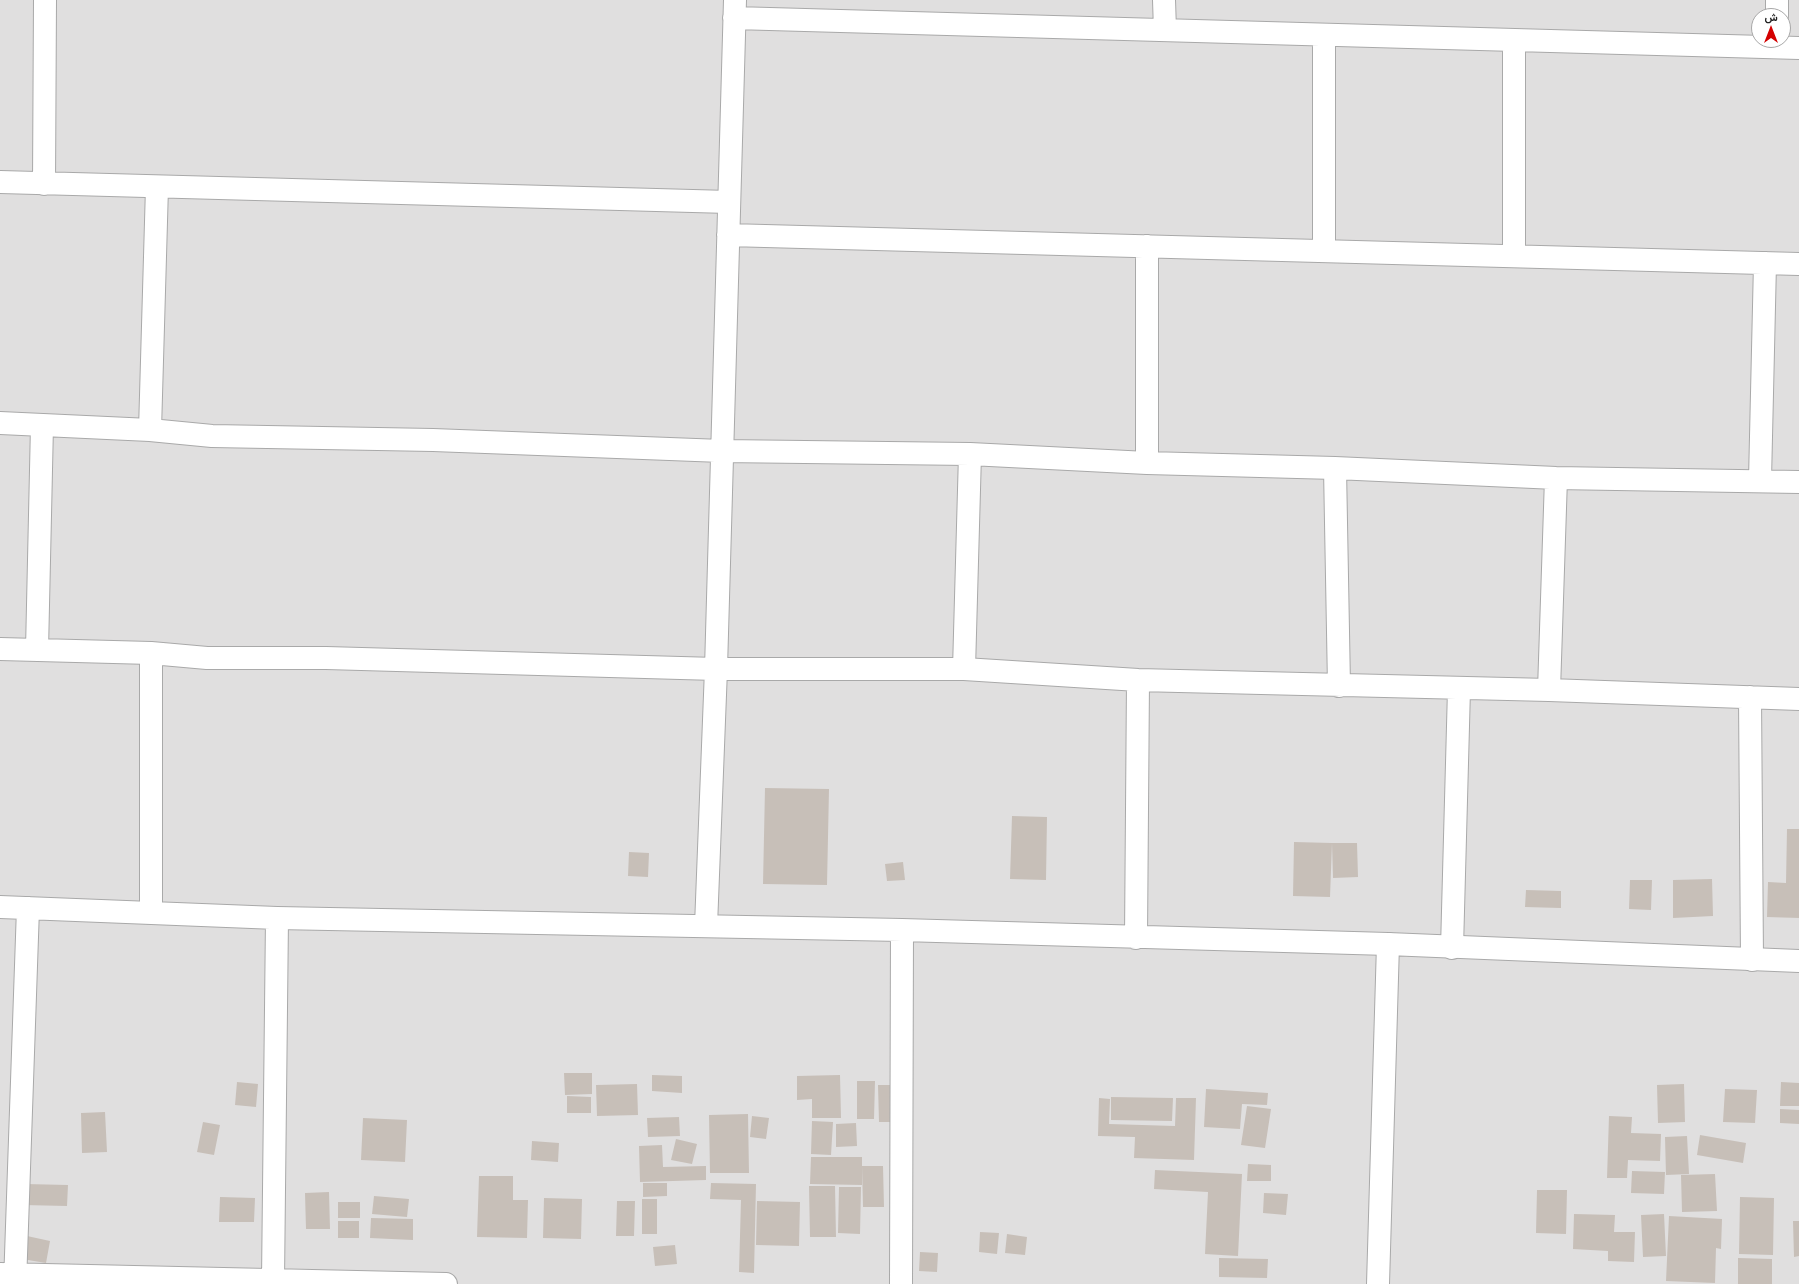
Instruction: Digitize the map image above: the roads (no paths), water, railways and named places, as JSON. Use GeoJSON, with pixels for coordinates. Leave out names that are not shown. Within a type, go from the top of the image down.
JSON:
{"type":"FeatureCollection","features":[{"type":"Feature","properties":{"kind":"street"},"geometry":{"type":"LineString","coordinates":[[44,184],[45,0]]}},
{"type":"Feature","properties":{"kind":"street"},"geometry":{"type":"LineString","coordinates":[[1164,0],[1164,30]]}},
{"type":"Feature","properties":{"kind":"street"},"geometry":{"type":"LineString","coordinates":[[706,926],[716,669],[734,9],[1164,30],[1514,40],[1751,44]]}},
{"type":"Feature","properties":{"kind":"street"},"geometry":{"type":"LineString","coordinates":[[1324,34],[1324,251]]}},
{"type":"Feature","properties":{"kind":"street"},"geometry":{"type":"LineString","coordinates":[[1514,40],[1514,256]]}},
{"type":"Feature","properties":{"kind":"street"},"geometry":{"type":"LineString","coordinates":[[0,182],[729,202]]}},
{"type":"Feature","properties":{"kind":"street"},"geometry":{"type":"LineString","coordinates":[[150,430],[157,187]]}},
{"type":"Feature","properties":{"kind":"street"},"geometry":{"type":"LineString","coordinates":[[728,235],[1799,264]]}},
{"type":"Feature","properties":{"kind":"street"},"geometry":{"type":"LineString","coordinates":[[1147,246],[1147,463]]}},
{"type":"Feature","properties":{"kind":"street"},"geometry":{"type":"LineString","coordinates":[[1760,480],[1765,263]]}},
{"type":"Feature","properties":{"kind":"street"},"geometry":{"type":"LineString","coordinates":[[0,423],[150,430],[212,436],[433,440],[722,451],[970,454],[1147,463],[1335,468],[1556,478],[1760,480],[1799,482]]}},
{"type":"Feature","properties":{"kind":"street"},"geometry":{"type":"LineString","coordinates":[[37,650],[42,425]]}},
{"type":"Feature","properties":{"kind":"street"},"geometry":{"type":"LineString","coordinates":[[964,669],[970,454]]}},
{"type":"Feature","properties":{"kind":"street"},"geometry":{"type":"LineString","coordinates":[[1335,468],[1339,686]]}},
{"type":"Feature","properties":{"kind":"street"},"geometry":{"type":"LineString","coordinates":[[1549,690],[1556,478]]}},
{"type":"Feature","properties":{"kind":"street"},"geometry":{"type":"LineString","coordinates":[[0,649],[151,653],[207,658],[326,658],[716,669],[964,669],[1138,680],[1549,690],[1799,700]]}},
{"type":"Feature","properties":{"kind":"street"},"geometry":{"type":"LineString","coordinates":[[151,653],[151,912]]}},
{"type":"Feature","properties":{"kind":"street"},"geometry":{"type":"LineString","coordinates":[[1136,938],[1138,680]]}},
{"type":"Feature","properties":{"kind":"street"},"geometry":{"type":"LineString","coordinates":[[1452,948],[1459,689]]}},
{"type":"Feature","properties":{"kind":"street"},"geometry":{"type":"LineString","coordinates":[[1750,697],[1752,960]]}},
{"type":"Feature","properties":{"kind":"street"},"geometry":{"type":"LineString","coordinates":[[0,907],[277,918],[902,930],[1136,938],[1388,944],[1452,948],[1799,961]]}},
{"type":"Feature","properties":{"kind":"street"},"geometry":{"type":"LineString","coordinates":[[28,908],[10,1278],[273,1280],[446,1284]]}},
{"type":"Feature","properties":{"kind":"street"},"geometry":{"type":"LineString","coordinates":[[273,1280],[277,918]]}},
{"type":"Feature","properties":{"kind":"street"},"geometry":{"type":"LineString","coordinates":[[901,1284],[902,930]]}},
{"type":"Feature","properties":{"kind":"street"},"geometry":{"type":"LineString","coordinates":[[1378,1284],[1388,944]]}}]}
